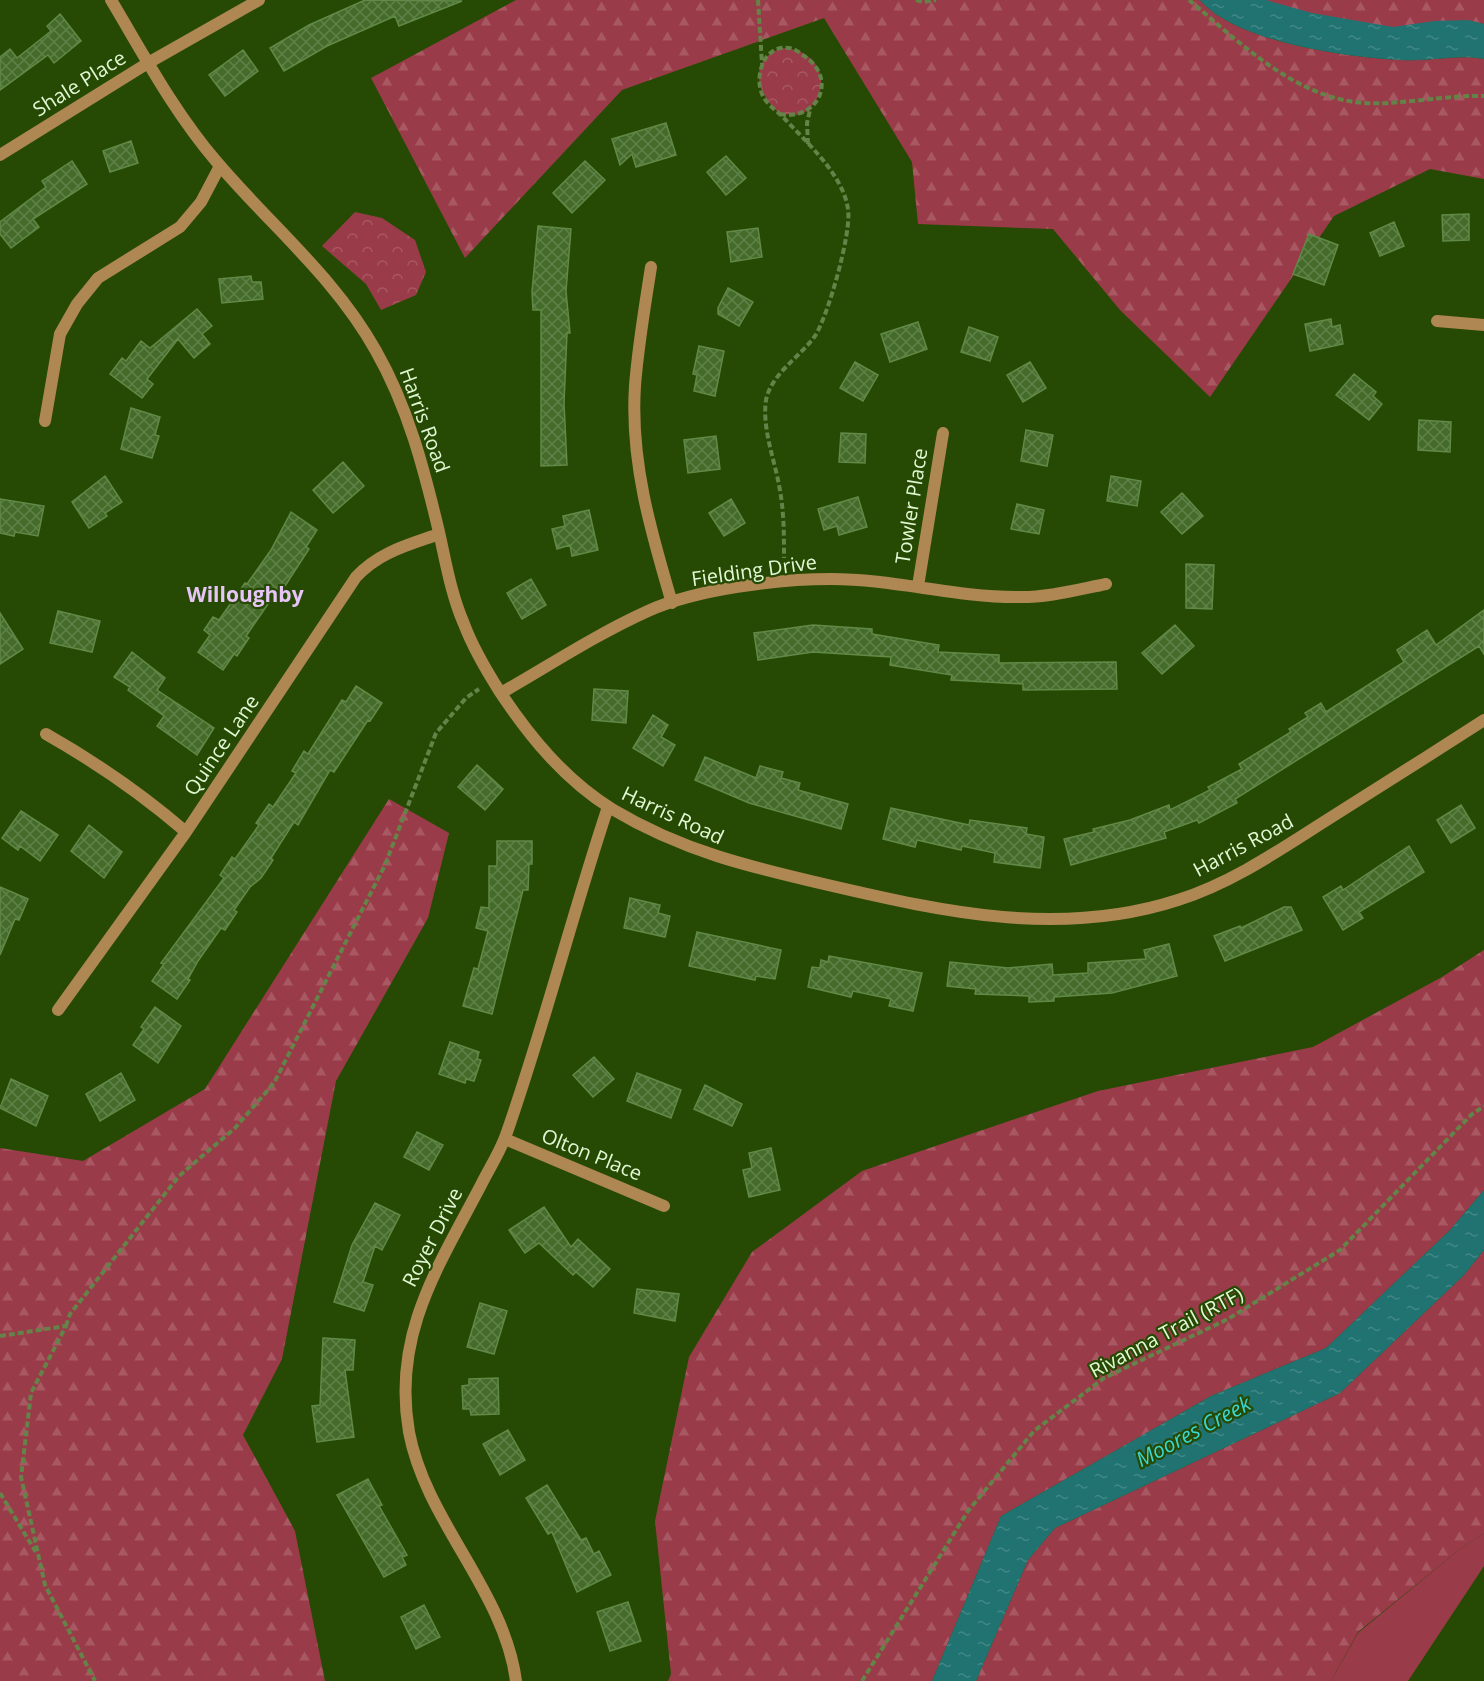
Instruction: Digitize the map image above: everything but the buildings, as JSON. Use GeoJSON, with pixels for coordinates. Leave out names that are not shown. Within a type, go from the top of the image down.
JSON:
{"type":"FeatureCollection","features":[{"type":"Feature","properties":{"kind":"street","name":"Harris Road"},"geometry":{"type":"LineString","coordinates":[[111,0],[181,117],[220,166],[338,292],[373,345],[395,385],[417,447],[450,585],[464,625],[501,693],[527,731],[554,762],[608,807],[650,830],[730,863],[862,893],[979,915],[1035,921],[1085,919],[1134,911],[1181,899],[1229,879],[1275,854],[1484,720]]}},
{"type":"Feature","properties":{"kind":"street","name":"Shale Place"},"geometry":{"type":"LineString","coordinates":[[0,155],[148,63],[259,0]]}},
{"type":"Feature","properties":{"kind":"street"},"geometry":{"type":"LineString","coordinates":[[45,421],[60,334],[77,304],[98,278],[180,227],[201,202],[220,166]]}},
{"type":"Feature","properties":{"kind":"street"},"geometry":{"type":"LineString","coordinates":[[651,267],[635,385],[634,415],[638,464],[649,527],[672,603]]}},
{"type":"Feature","properties":{"kind":"street"},"geometry":{"type":"LineString","coordinates":[[1437,321],[1484,325]]}},
{"type":"Feature","properties":{"kind":"street","name":"Towler Place"},"geometry":{"type":"LineString","coordinates":[[918,586],[943,433]]}},
{"type":"Feature","properties":{"kind":"street","name":"Quince Lane"},"geometry":{"type":"LineString","coordinates":[[58,1010],[186,831],[356,577],[368,564],[386,552],[439,534]]}},
{"type":"Feature","properties":{"kind":"street","name":"Fielding Drive"},"geometry":{"type":"LineString","coordinates":[[501,693],[619,625],[650,610],[728,589],[831,579],[918,586],[977,595],[1017,598],[1058,594],[1106,584]]}},
{"type":"Feature","properties":{"kind":"street"},"geometry":{"type":"LineString","coordinates":[[46,734],[95,762],[142,794],[186,831]]}},
{"type":"Feature","properties":{"kind":"street","name":"Royer Drive"},"geometry":{"type":"LineString","coordinates":[[516,1681],[506,1635],[424,1479],[410,1433],[405,1399],[406,1364],[410,1340],[425,1290],[505,1139],[608,807]]}},
{"type":"Feature","properties":{"kind":"street","name":"Olton Place"},"geometry":{"type":"LineString","coordinates":[[505,1139],[664,1206]]}},
{"type":"Feature","properties":{"kind":"path"},"geometry":{"type":"LineString","coordinates":[[758,0],[762,65],[759,85],[764,97],[808,144],[844,194],[848,210],[848,228],[826,308],[816,334],[773,382],[767,398],[771,452],[785,518],[784,558]]}},
{"type":"Feature","properties":{"kind":"path"},"geometry":{"type":"LineString","coordinates":[[916,0],[924,2],[936,0]]}},
{"type":"Feature","properties":{"kind":"path"},"geometry":{"type":"LineString","coordinates":[[1189,0],[1256,56],[1321,94],[1365,103],[1460,95],[1484,96]]}},
{"type":"Feature","properties":{"kind":"path"},"geometry":{"type":"LineString","coordinates":[[762,65],[769,55],[782,48],[790,48],[814,62],[823,81],[822,90],[810,109],[807,123],[808,144]]}},
{"type":"Feature","properties":{"kind":"path"},"geometry":{"type":"LineString","coordinates":[[780,114],[801,115],[810,109]]}},
{"type":"Feature","properties":{"kind":"path"},"geometry":{"type":"LineString","coordinates":[[95,1681],[45,1585],[21,1478],[31,1393],[70,1314],[179,1176],[235,1128],[274,1083],[385,865],[435,733],[466,698],[493,680]]}},
{"type":"Feature","properties":{"kind":"path","name":"Rivanna Trail (RTF)"},"geometry":{"type":"LineString","coordinates":[[862,1681],[968,1510],[1034,1431],[1104,1378],[1228,1319],[1340,1250],[1471,1115],[1484,1106]]}},
{"type":"Feature","properties":{"kind":"path"},"geometry":{"type":"LineString","coordinates":[[0,1336],[66,1326]]}},
{"type":"Feature","properties":{"kind":"path"},"geometry":{"type":"LineString","coordinates":[[0,1492],[39,1558]]}},
{"type":"Feature","properties":{"kind":"green space"},"geometry":{"type":"Polygon","coordinates":[[[516,0],[1200,0],[1217,15],[1239,27],[1295,45],[1380,59],[1422,60],[1464,57],[1484,59],[1484,179],[1430,169],[1334,216],[1210,397],[1120,310],[1053,229],[918,224],[912,162],[824,18],[622,90],[465,258],[371,78],[516,0]]]}},
{"type":"Feature","properties":{"kind":"green space"},"geometry":{"type":"Polygon","coordinates":[[[1266,0],[1484,0],[1484,24],[1448,21],[1404,27],[1381,26],[1307,13],[1266,0]]]}},
{"type":"Feature","properties":{"kind":"green space"},"geometry":{"type":"Polygon","coordinates":[[[781,48],[795,50],[806,55],[815,63],[820,73],[819,95],[812,106],[801,115],[780,114],[766,98],[761,88],[759,79],[763,62],[770,54],[781,48]]]}},
{"type":"Feature","properties":{"kind":"green space"},"geometry":{"type":"Polygon","coordinates":[[[355,212],[382,218],[415,240],[426,272],[416,295],[381,310],[366,284],[322,246],[355,212]]]}},
{"type":"Feature","properties":{"kind":"green space"},"geometry":{"type":"Polygon","coordinates":[[[389,799],[449,833],[428,918],[336,1081],[282,1359],[243,1435],[295,1531],[325,1681],[0,1681],[0,1148],[83,1161],[205,1089],[389,799]]]}},
{"type":"Feature","properties":{"kind":"green space"},"geometry":{"type":"Polygon","coordinates":[[[1484,950],[1484,1190],[1450,1230],[1326,1348],[1211,1396],[1001,1516],[932,1681],[668,1681],[671,1674],[655,1521],[689,1357],[752,1252],[862,1171],[1098,1091],[1313,1047],[1442,977],[1484,950]]]}},
{"type":"Feature","properties":{"kind":"green space"},"geometry":{"type":"Polygon","coordinates":[[[1484,1250],[1484,1533],[1460,1549],[1358,1632],[1331,1681],[976,1681],[1028,1560],[1055,1528],[1340,1393],[1464,1275],[1484,1250]]]}},
{"type":"Feature","properties":{"kind":"green space"},"geometry":{"type":"Polygon","coordinates":[[[1484,1533],[1484,1566],[1408,1681],[1331,1681],[1358,1633],[1460,1549],[1484,1533]]]}},
{"type":"Feature","properties":{"kind":"water"},"geometry":{"type":"Polygon","coordinates":[[[1200,0],[1266,0],[1312,13],[1393,27],[1434,21],[1468,20],[1484,24],[1484,59],[1464,57],[1422,60],[1380,59],[1295,45],[1239,27],[1217,15],[1200,0]]]}},
{"type":"Feature","properties":{"kind":"water","name":"Moores Creek"},"geometry":{"type":"Polygon","coordinates":[[[1484,1190],[1484,1250],[1464,1275],[1340,1393],[1055,1528],[1028,1560],[976,1681],[932,1681],[1001,1516],[1211,1396],[1326,1348],[1450,1230],[1484,1190]]]}},
{"type":"Feature","properties":{"kind":"district","name":"Willoughby"},"geometry":{"type":"Point","coordinates":[245,594]}}]}
